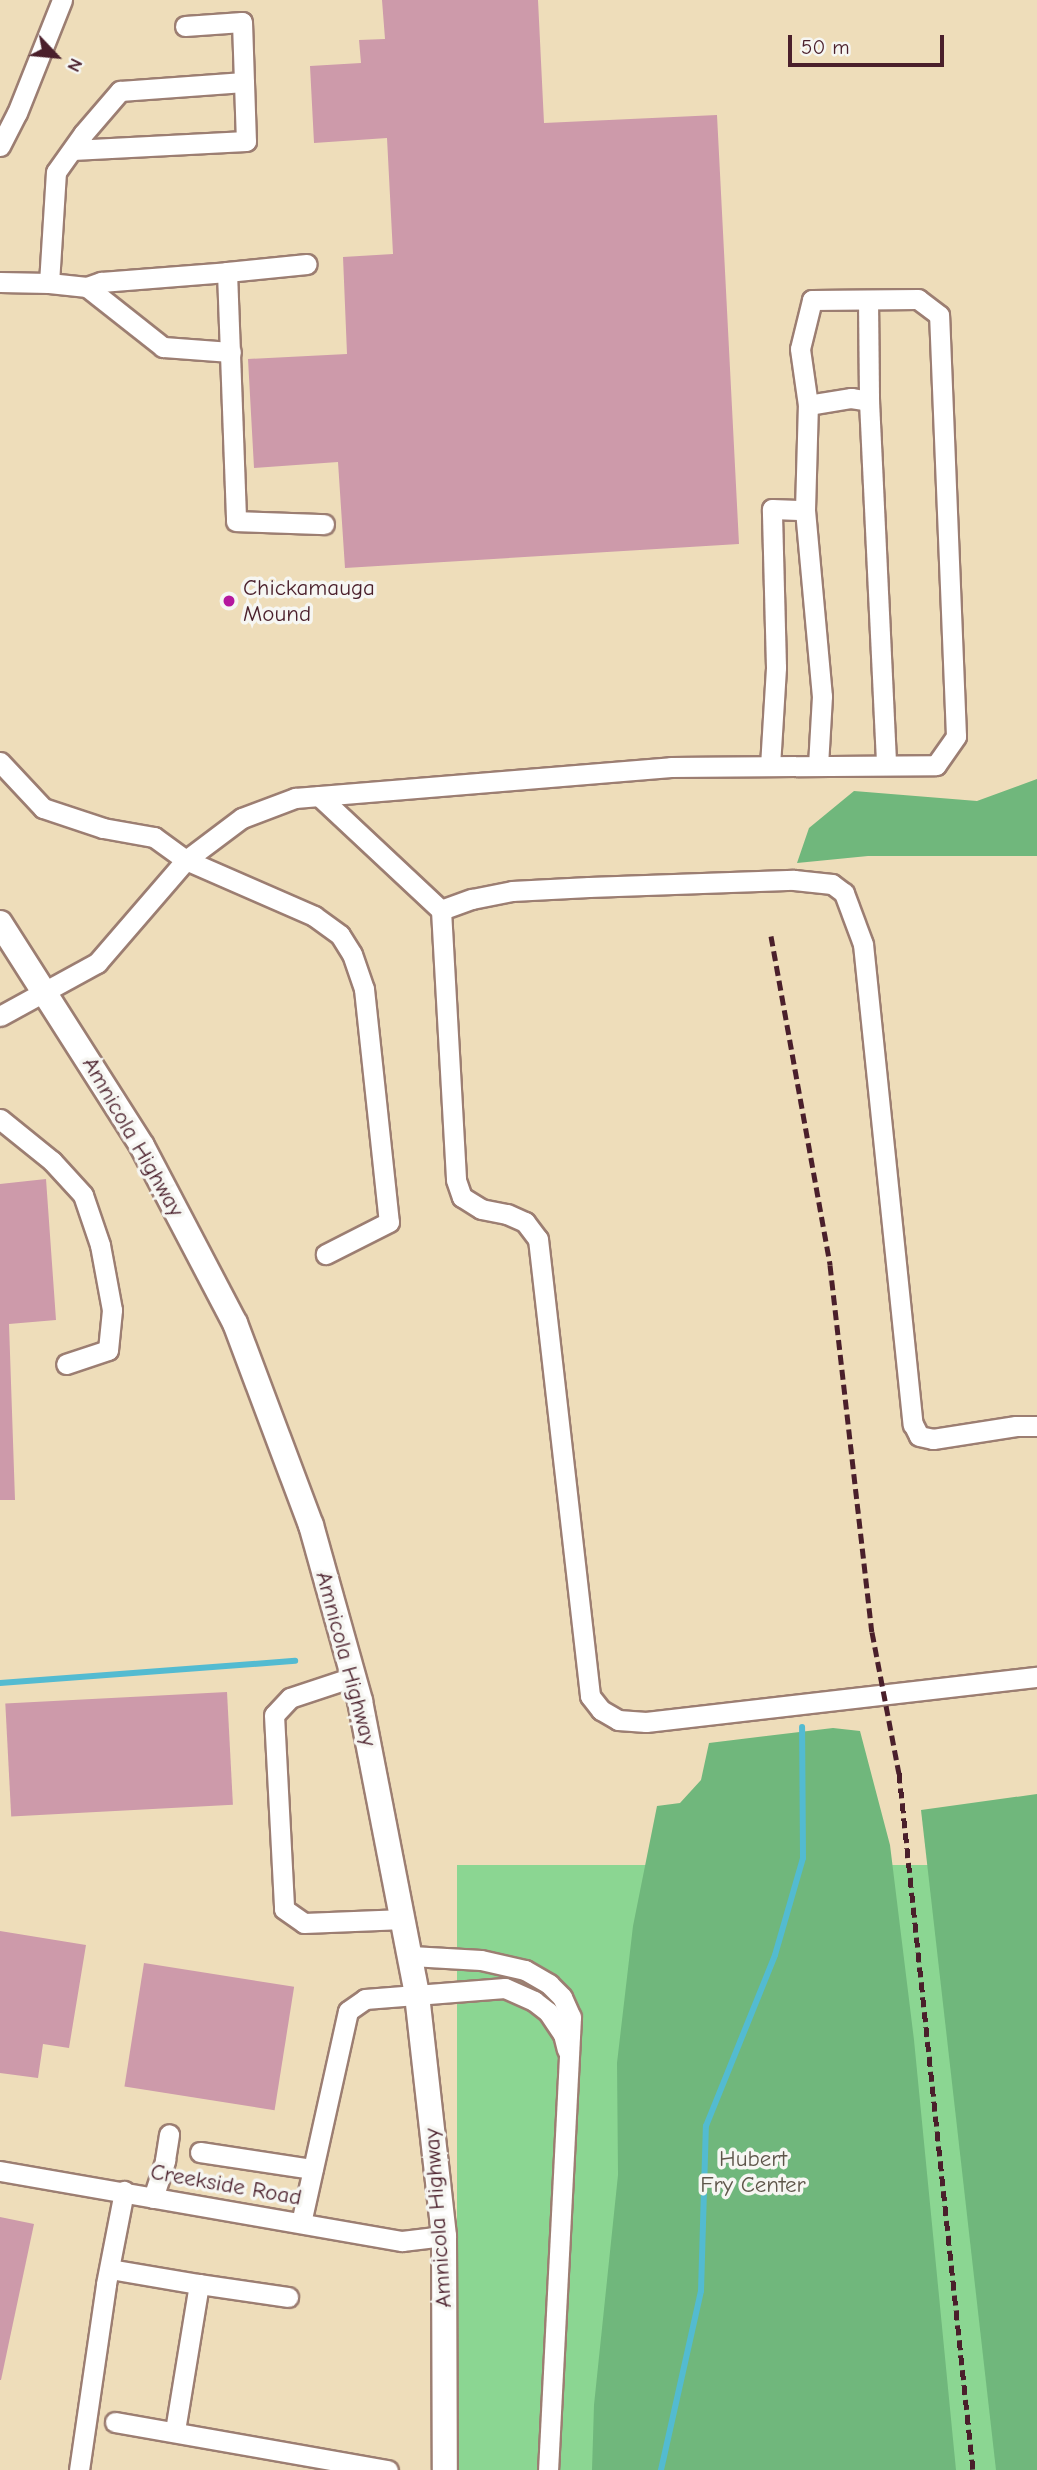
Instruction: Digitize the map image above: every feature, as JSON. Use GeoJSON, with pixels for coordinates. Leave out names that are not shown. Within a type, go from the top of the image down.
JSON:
{"type":"FeatureCollection","features":[{"type":"Feature","properties":{"kind":"main road","name":"Amnicola Highway"},"geometry":{"type":"LineString","coordinates":[[0,923],[142,1146],[235,1323],[306,1512],[353,1677],[404,1919],[417,1995],[444,2236],[445,2470]]}},
{"type":"Feature","properties":{"kind":"street"},"geometry":{"type":"LineString","coordinates":[[0,146],[17,113],[62,0]]}},
{"type":"Feature","properties":{"kind":"street"},"geometry":{"type":"LineString","coordinates":[[72,150],[246,141],[242,23],[185,26]]}},
{"type":"Feature","properties":{"kind":"street"},"geometry":{"type":"LineString","coordinates":[[49,284],[55,172],[120,91],[244,82]]}},
{"type":"Feature","properties":{"kind":"street"},"geometry":{"type":"LineString","coordinates":[[0,282],[87,287],[102,282],[307,264]]}},
{"type":"Feature","properties":{"kind":"street"},"geometry":{"type":"LineString","coordinates":[[227,272],[236,521],[324,524]]}},
{"type":"Feature","properties":{"kind":"street"},"geometry":{"type":"LineString","coordinates":[[87,287],[163,346],[231,352]]}},
{"type":"Feature","properties":{"kind":"street"},"geometry":{"type":"LineString","coordinates":[[0,1016],[97,963],[186,860],[242,818],[295,798],[671,767],[818,766],[886,765],[936,765],[956,736],[939,315],[918,299],[812,300],[800,349],[808,405],[805,510],[822,696],[818,766]]}},
{"type":"Feature","properties":{"kind":"street"},"geometry":{"type":"LineString","coordinates":[[868,300],[869,401],[886,765]]}},
{"type":"Feature","properties":{"kind":"street"},"geometry":{"type":"LineString","coordinates":[[808,405],[851,398],[869,401]]}},
{"type":"Feature","properties":{"kind":"street"},"geometry":{"type":"LineString","coordinates":[[770,766],[776,667],[772,509],[805,510]]}},
{"type":"Feature","properties":{"kind":"street"},"geometry":{"type":"LineString","coordinates":[[0,762],[43,808],[103,828],[154,837],[186,860],[304,911],[329,925],[340,935],[360,973],[389,1222],[326,1254]]}},
{"type":"Feature","properties":{"kind":"street"},"geometry":{"type":"LineString","coordinates":[[319,796],[441,911],[456,1180],[462,1197],[481,1209],[508,1214],[525,1222],[538,1239],[590,1696],[601,1710],[618,1720],[646,1721],[1037,1677]]}},
{"type":"Feature","properties":{"kind":"street"},"geometry":{"type":"LineString","coordinates":[[441,911],[472,899],[512,891],[589,887],[794,880],[832,884],[844,894],[863,944],[913,1424],[919,1436],[933,1439],[1016,1426],[1037,1426]]}},
{"type":"Feature","properties":{"kind":"street"},"geometry":{"type":"LineString","coordinates":[[0,1119],[52,1161],[83,1195],[100,1245],[112,1310],[108,1350],[66,1364]]}},
{"type":"Feature","properties":{"kind":"street"},"geometry":{"type":"LineString","coordinates":[[353,1677],[290,1698],[274,1715],[284,1909],[304,1923],[404,1919]]}},
{"type":"Feature","properties":{"kind":"street"},"geometry":{"type":"LineString","coordinates":[[411,1956],[504,1963],[538,1976],[562,1997],[571,2017],[548,2470]]}},
{"type":"Feature","properties":{"kind":"street"},"geometry":{"type":"LineString","coordinates":[[301,2223],[348,2011],[365,1999],[505,1988],[534,2001],[548,2012],[563,2034],[569,2058]]}},
{"type":"Feature","properties":{"kind":"street"},"geometry":{"type":"LineString","coordinates":[[153,2198],[165,2160],[169,2134]]}},
{"type":"Feature","properties":{"kind":"street"},"geometry":{"type":"LineString","coordinates":[[200,2152],[313,2169]]}},
{"type":"Feature","properties":{"kind":"street","name":"Creekside Road"},"geometry":{"type":"LineString","coordinates":[[0,2171],[402,2241],[444,2236]]}},
{"type":"Feature","properties":{"kind":"street"},"geometry":{"type":"LineString","coordinates":[[79,2470],[124,2191]]}},
{"type":"Feature","properties":{"kind":"street"},"geometry":{"type":"LineString","coordinates":[[110,2269],[288,2297]]}},
{"type":"Feature","properties":{"kind":"street"},"geometry":{"type":"LineString","coordinates":[[175,2431],[199,2284]]}},
{"type":"Feature","properties":{"kind":"street"},"geometry":{"type":"LineString","coordinates":[[115,2422],[388,2470]]}},
{"type":"Feature","properties":{"kind":"green space"},"geometry":{"type":"Polygon","coordinates":[[[1037,779],[1037,856],[868,856],[797,863],[809,828],[854,791],[977,801],[1037,779]]]}},
{"type":"Feature","properties":{"kind":"green space"},"geometry":{"type":"Polygon","coordinates":[[[833,1728],[860,1731],[890,1845],[914,2040],[956,2470],[592,2470],[594,2405],[618,2175],[617,2063],[633,1926],[657,1806],[680,1803],[701,1780],[709,1743],[833,1728]]]}},
{"type":"Feature","properties":{"kind":"green space"},"geometry":{"type":"Polygon","coordinates":[[[1037,1794],[1037,2470],[996,2470],[921,1810],[1037,1794]]]}},
{"type":"Feature","properties":{"kind":"green space","name":"Hubert Fry Center"},"geometry":{"type":"Polygon","coordinates":[[[457,1865],[1037,1865],[1037,2470],[457,2470],[457,1865]]]}},
{"type":"Feature","properties":{"kind":"building"},"geometry":{"type":"Polygon","coordinates":[[[382,0],[538,0],[544,123],[717,115],[739,544],[345,568],[338,462],[254,468],[248,359],[347,354],[343,257],[393,254],[387,138],[314,143],[310,66],[361,63],[359,40],[385,39],[382,0]]]}},
{"type":"Feature","properties":{"kind":"building"},"geometry":{"type":"Polygon","coordinates":[[[46,1179],[56,1320],[9,1324],[15,1500],[0,1500],[0,1184],[46,1179]]]}},
{"type":"Feature","properties":{"kind":"building"},"geometry":{"type":"Polygon","coordinates":[[[227,1692],[233,1805],[11,1816],[5,1704],[227,1692]]]}},
{"type":"Feature","properties":{"kind":"building"},"geometry":{"type":"Polygon","coordinates":[[[0,1931],[86,1945],[69,2048],[43,2044],[38,2078],[0,2073],[0,1931]]]}},
{"type":"Feature","properties":{"kind":"building"},"geometry":{"type":"Polygon","coordinates":[[[144,1963],[294,1987],[275,2110],[124,2086],[144,1963]]]}},
{"type":"Feature","properties":{"kind":"building"},"geometry":{"type":"Polygon","coordinates":[[[0,2217],[34,2224],[1,2380],[0,2380],[0,2217]]]}},
{"type":"Feature","properties":{"kind":"waterway"},"geometry":{"type":"LineString","coordinates":[[0,1683],[295,1661]]}},
{"type":"Feature","properties":{"kind":"waterway"},"geometry":{"type":"LineString","coordinates":[[661,2470],[701,2291],[706,2126],[775,1955],[803,1858],[802,1727]]}},
{"type":"Feature","properties":{"kind":"railway"},"geometry":{"type":"LineString","coordinates":[[771,936],[830,1265],[872,1632],[899,1773],[973,2470]]}},
{"type":"Feature","properties":{"kind":"place","name":"Chickamauga Mound"},"geometry":{"type":"Point","coordinates":[229,601]}}]}
